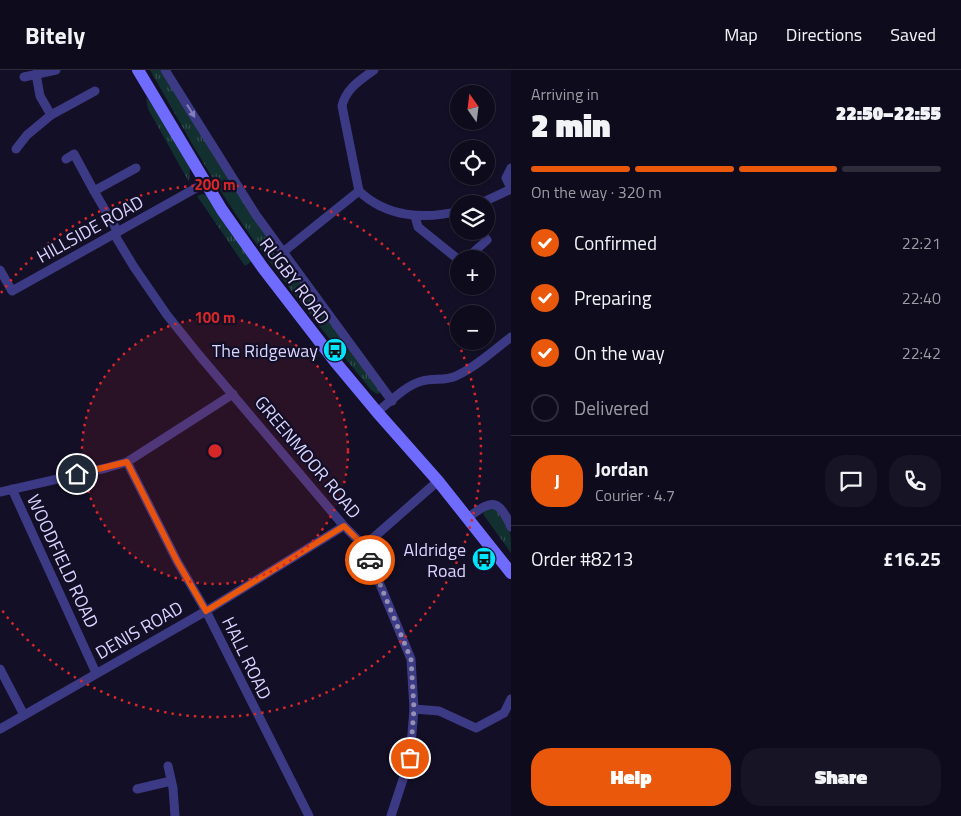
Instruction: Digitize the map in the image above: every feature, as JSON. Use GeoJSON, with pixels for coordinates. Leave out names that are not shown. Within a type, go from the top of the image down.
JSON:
{"type":"FeatureCollection","features":[{"type":"Feature","properties":{"kind":"main road","name":"RUGBY ROAD"},"geometry":{"type":"LineString","coordinates":[[138,70],[222,210],[267,274],[377,412],[469,517],[511,573]]}},
{"type":"Feature","properties":{"kind":"street"},"geometry":{"type":"LineString","coordinates":[[24,77],[56,70]]}},
{"type":"Feature","properties":{"kind":"street"},"geometry":{"type":"LineString","coordinates":[[165,70],[256,215],[392,401]]}},
{"type":"Feature","properties":{"kind":"street"},"geometry":{"type":"LineString","coordinates":[[374,70],[350,89],[344,97],[342,106],[359,191],[368,200],[395,213],[415,216],[442,216],[450,214]]}},
{"type":"Feature","properties":{"kind":"street"},"geometry":{"type":"LineString","coordinates":[[36,74],[40,96],[51,115]]}},
{"type":"Feature","properties":{"kind":"street"},"geometry":{"type":"LineString","coordinates":[[16,149],[27,135],[51,115],[95,91]]}},
{"type":"Feature","properties":{"kind":"street","name":"GREENMOOR ROAD"},"geometry":{"type":"LineString","coordinates":[[66,159],[74,154],[134,268],[167,315],[344,526],[364,546],[411,659],[414,709],[410,758],[391,816]]}},
{"type":"Feature","properties":{"kind":"street"},"geometry":{"type":"LineString","coordinates":[[94,191],[136,168]]}},
{"type":"Feature","properties":{"kind":"street"},"geometry":{"type":"LineString","coordinates":[[495,196],[511,188],[506,178],[511,168]]}},
{"type":"Feature","properties":{"kind":"street","name":"HILLSIDE ROAD"},"geometry":{"type":"LineString","coordinates":[[0,270],[12,291],[205,183]]}},
{"type":"Feature","properties":{"kind":"street"},"geometry":{"type":"LineString","coordinates":[[283,252],[359,191]]}},
{"type":"Feature","properties":{"kind":"street"},"geometry":{"type":"LineString","coordinates":[[415,216],[418,227],[450,253]]}},
{"type":"Feature","properties":{"kind":"street"},"geometry":{"type":"LineString","coordinates":[[475,250],[486,240]]}},
{"type":"Feature","properties":{"kind":"street"},"geometry":{"type":"LineString","coordinates":[[377,412],[410,386],[420,381],[444,379],[459,374],[511,337]]}},
{"type":"Feature","properties":{"kind":"street"},"geometry":{"type":"LineString","coordinates":[[0,492],[127,462],[233,394]]}},
{"type":"Feature","properties":{"kind":"street","name":"HALL ROAD"},"geometry":{"type":"LineString","coordinates":[[127,462],[177,561],[206,611],[309,816]]}},
{"type":"Feature","properties":{"kind":"street"},"geometry":{"type":"LineString","coordinates":[[364,546],[438,481]]}},
{"type":"Feature","properties":{"kind":"street","name":"WOODFIELD ROAD"},"geometry":{"type":"LineString","coordinates":[[12,489],[96,673]]}},
{"type":"Feature","properties":{"kind":"street"},"geometry":{"type":"LineString","coordinates":[[469,517],[482,507],[490,504],[498,506],[504,512],[511,527]]}},
{"type":"Feature","properties":{"kind":"street","name":"DENIS ROAD"},"geometry":{"type":"LineString","coordinates":[[0,729],[206,611],[344,526]]}},
{"type":"Feature","properties":{"kind":"street"},"geometry":{"type":"LineString","coordinates":[[0,669],[24,715]]}},
{"type":"Feature","properties":{"kind":"street"},"geometry":{"type":"LineString","coordinates":[[414,709],[439,711],[476,728],[504,713],[511,699]]}},
{"type":"Feature","properties":{"kind":"street"},"geometry":{"type":"LineString","coordinates":[[168,766],[175,816]]}},
{"type":"Feature","properties":{"kind":"street"},"geometry":{"type":"LineString","coordinates":[[137,789],[171,781]]}},
{"type":"Feature","properties":{"kind":"green space"},"geometry":{"type":"Polygon","coordinates":[[[150,70],[160,70],[274,248],[277,262],[287,265],[379,388],[380,393],[377,394],[371,390],[266,257],[211,176],[150,70]]]}},
{"type":"Feature","properties":{"kind":"green space"},"geometry":{"type":"Polygon","coordinates":[[[146,97],[167,126],[190,168],[189,182],[148,109],[146,97]]]}},
{"type":"Feature","properties":{"kind":"green space"},"geometry":{"type":"Polygon","coordinates":[[[203,194],[209,197],[252,261],[245,266],[197,196],[203,194]]]}},
{"type":"Feature","properties":{"kind":"green space"},"geometry":{"type":"Polygon","coordinates":[[[495,507],[509,528],[511,553],[483,514],[486,509],[495,507]]]}},
{"type":"Feature","properties":{"kind":"way so far"},"geometry":{"type":"LineString","coordinates":[[370,560],[411,659],[414,709],[410,758]]}},
{"type":"Feature","properties":{"kind":"place","name":"The Ridgeway"},"geometry":{"type":"Point","coordinates":[335,350]}},
{"type":"Feature","properties":{"kind":"place","name":"Aldridge Road"},"geometry":{"type":"Point","coordinates":[484,559]}},
{"type":"Feature","properties":{"kind":"route"},"geometry":{"type":"LineString","coordinates":[[77,474],[127,462],[177,561],[206,611],[344,526],[364,546],[370,560]]}}]}
